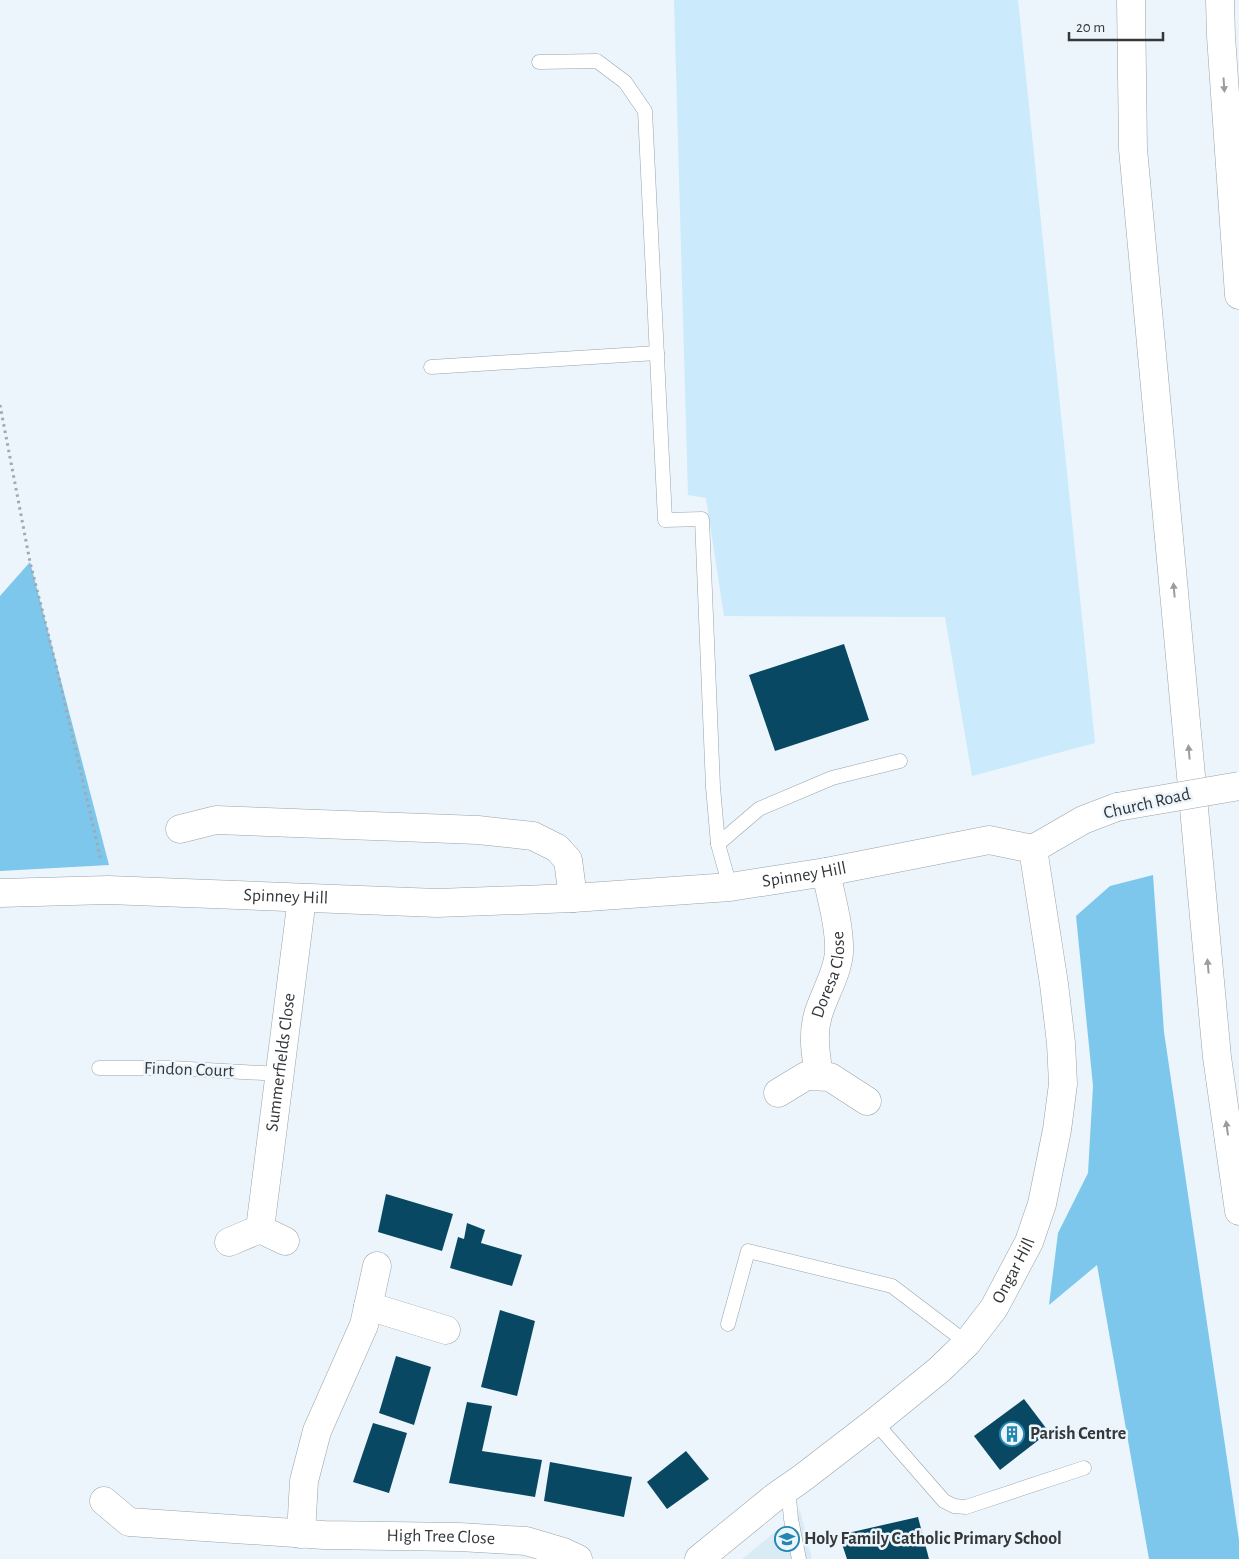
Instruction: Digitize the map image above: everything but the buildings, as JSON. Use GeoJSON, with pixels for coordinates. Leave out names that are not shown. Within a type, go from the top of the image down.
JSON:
{"type":"FeatureCollection","features":[{"type":"Feature","properties":{"kind":"main road"},"geometry":{"type":"LineString","coordinates":[[1131,0],[1133,149],[1217,1057],[1239,1211]]}},
{"type":"Feature","properties":{"kind":"main road"},"geometry":{"type":"LineString","coordinates":[[1220,0],[1239,295]]}},
{"type":"Feature","properties":{"kind":"main road","name":"Church Road"},"geometry":{"type":"LineString","coordinates":[[1033,849],[1083,820],[1117,807],[1239,786]]}},
{"type":"Feature","properties":{"kind":"main road"},"geometry":{"type":"LineString","coordinates":[[180,829],[216,820],[478,830],[533,836],[556,848],[568,860],[573,898]]}},
{"type":"Feature","properties":{"kind":"main road","name":"Spinney Hill"},"geometry":{"type":"LineString","coordinates":[[0,893],[108,890],[437,903],[573,898],[730,887],[826,872],[989,840],[1033,849]]}},
{"type":"Feature","properties":{"kind":"main road","name":"Ongar Hill"},"geometry":{"type":"LineString","coordinates":[[699,1559],[788,1487],[875,1422],[939,1370],[967,1343],[994,1308],[1029,1242],[1042,1204],[1058,1130],[1063,1084],[1061,1042],[1054,984],[1033,849]]}},
{"type":"Feature","properties":{"kind":"main road","name":"Doresa Close"},"geometry":{"type":"LineString","coordinates":[[819,1076],[814,1038],[816,1022],[830,986],[839,953],[837,925],[826,872]]}},
{"type":"Feature","properties":{"kind":"main road","name":"Summerfields Close"},"geometry":{"type":"LineString","coordinates":[[260,1229],[302,898]]}},
{"type":"Feature","properties":{"kind":"main road"},"geometry":{"type":"LineString","coordinates":[[778,1093],[806,1076],[819,1076],[830,1077],[868,1101]]}},
{"type":"Feature","properties":{"kind":"main road"},"geometry":{"type":"LineString","coordinates":[[228,1242],[260,1229],[284,1241]]}},
{"type":"Feature","properties":{"kind":"main road"},"geometry":{"type":"LineString","coordinates":[[301,1534],[304,1480],[317,1431],[364,1324],[377,1266]]}},
{"type":"Feature","properties":{"kind":"main road"},"geometry":{"type":"LineString","coordinates":[[368,1306],[446,1330]]}},
{"type":"Feature","properties":{"kind":"main road","name":"High Tree Close"},"geometry":{"type":"LineString","coordinates":[[104,1500],[129,1522],[301,1534],[459,1537],[526,1542],[563,1552],[578,1559]]}},
{"type":"Feature","properties":{"kind":"lane"},"geometry":{"type":"LineString","coordinates":[[539,62],[597,61],[625,82],[645,111],[665,520],[702,519],[713,787],[718,844],[730,887]]}},
{"type":"Feature","properties":{"kind":"lane"},"geometry":{"type":"LineString","coordinates":[[431,367],[657,353]]}},
{"type":"Feature","properties":{"kind":"lane"},"geometry":{"type":"LineString","coordinates":[[718,844],[759,809],[832,778],[900,761]]}},
{"type":"Feature","properties":{"kind":"lane","name":"Findon Court"},"geometry":{"type":"LineString","coordinates":[[99,1068],[171,1068],[280,1074]]}},
{"type":"Feature","properties":{"kind":"lane"},"geometry":{"type":"LineString","coordinates":[[728,1324],[748,1252],[892,1286],[967,1343]]}},
{"type":"Feature","properties":{"kind":"lane"},"geometry":{"type":"LineString","coordinates":[[875,1422],[944,1501],[954,1506],[966,1507],[1084,1468]]}},
{"type":"Feature","properties":{"kind":"lane"},"geometry":{"type":"LineString","coordinates":[[788,1487],[798,1559]]}},
{"type":"Feature","properties":{"kind":"path"},"geometry":{"type":"LineString","coordinates":[[0,405],[30,562],[56,661],[108,890]]}},
{"type":"Feature","properties":{"kind":"shaded area"},"geometry":{"type":"Polygon","coordinates":[[[674,0],[1018,0],[1095,743],[972,776],[945,617],[724,616],[706,498],[688,495],[674,0]]]}},
{"type":"Feature","properties":{"kind":"shaded area"},"geometry":{"type":"Polygon","coordinates":[[[30,562],[109,865],[0,871],[0,596],[30,562]]]}},
{"type":"Feature","properties":{"kind":"shaded area"},"geometry":{"type":"Polygon","coordinates":[[[1153,875],[1164,1032],[1239,1540],[1239,1559],[1149,1559],[1097,1265],[1049,1305],[1058,1233],[1088,1173],[1093,1086],[1076,916],[1110,886],[1153,875]]]}},
{"type":"Feature","properties":{"kind":"shaded area","name":"Holy Family Catholic Primary School"},"geometry":{"type":"Polygon","coordinates":[[[800,1510],[812,1559],[742,1559],[791,1519],[800,1510]]]}},
{"type":"Feature","properties":{"kind":"place","name":"Parish Centre"},"geometry":{"type":"Point","coordinates":[1012,1434]}},
{"type":"Feature","properties":{"kind":"place","name":"Holy Family Catholic Primary School"},"geometry":{"type":"Point","coordinates":[787,1539]}}]}
